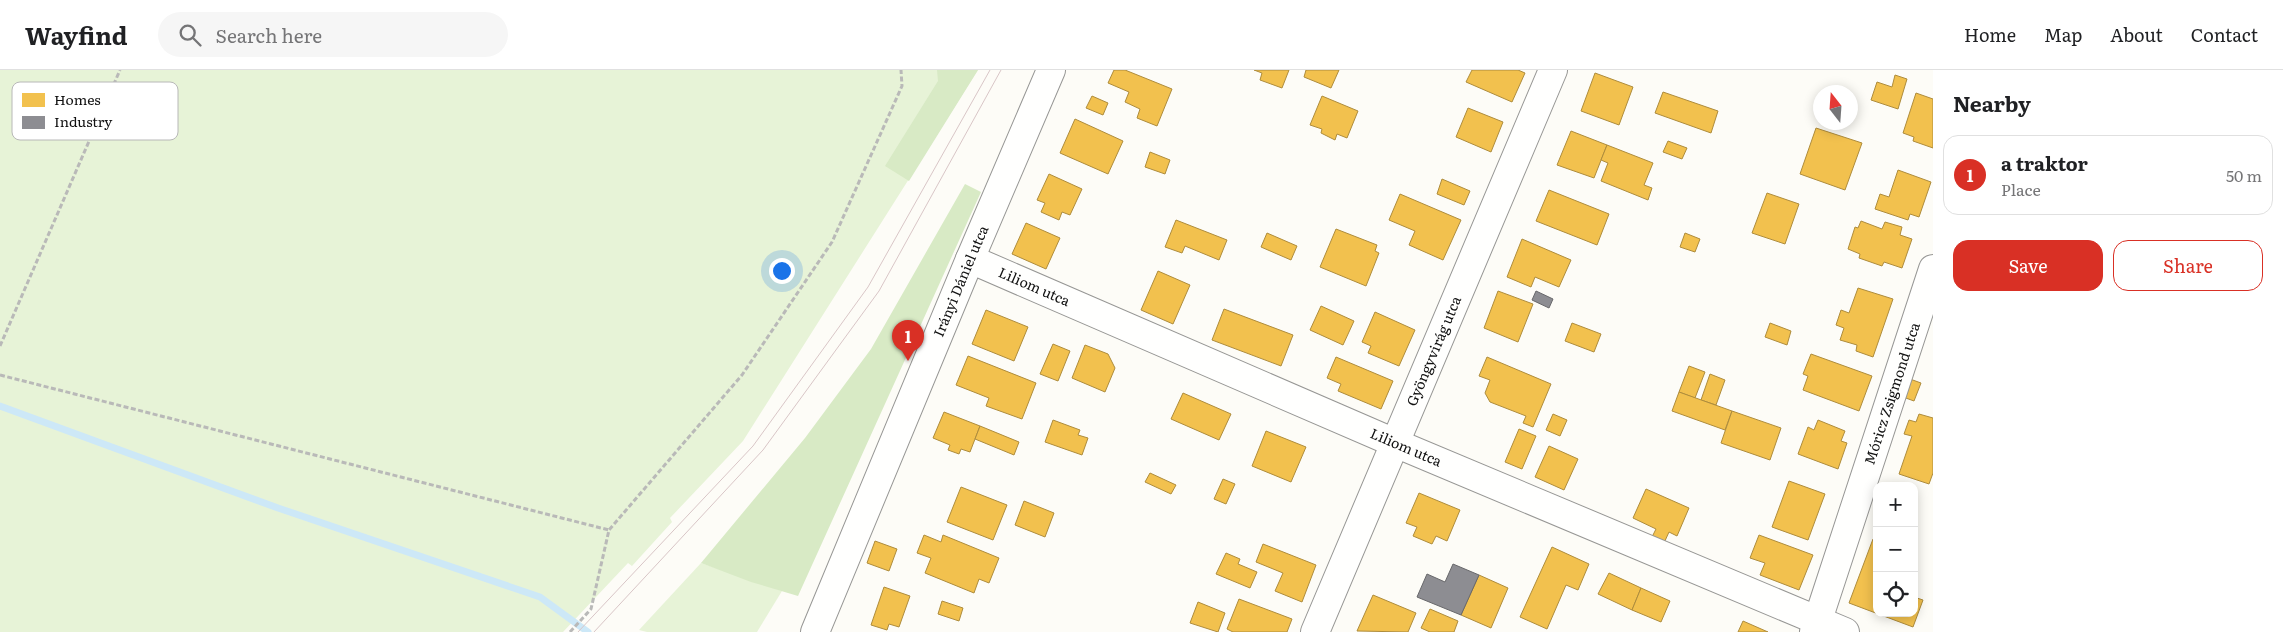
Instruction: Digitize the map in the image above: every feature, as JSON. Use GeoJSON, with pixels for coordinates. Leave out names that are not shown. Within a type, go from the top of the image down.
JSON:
{"type":"FeatureCollection","features":[{"type":"Feature","properties":{"kind":"street","name":"Irányi Dániel utca"},"geometry":{"type":"LineString","coordinates":[[815,632],[970,259],[1051,70]]}},
{"type":"Feature","properties":{"kind":"street","name":"Gyöngyvirág utca"},"geometry":{"type":"LineString","coordinates":[[1315,632],[1553,70]]}},
{"type":"Feature","properties":{"kind":"street","name":"Liliom utca"},"geometry":{"type":"LineString","coordinates":[[970,259],[1395,442],[1816,627],[1845,632]]}},
{"type":"Feature","properties":{"kind":"street","name":"Móricz Zsigmond utca"},"geometry":{"type":"LineString","coordinates":[[1816,627],[1933,268]]}},
{"type":"Feature","properties":{"kind":"path"},"geometry":{"type":"LineString","coordinates":[[115,82],[120,70]]}},
{"type":"Feature","properties":{"kind":"path"},"geometry":{"type":"LineString","coordinates":[[571,631],[591,609],[609,530],[742,375],[832,242],[902,86],[901,70]]}},
{"type":"Feature","properties":{"kind":"path"},"geometry":{"type":"LineString","coordinates":[[0,346],[90,140]]}},
{"type":"Feature","properties":{"kind":"path"},"geometry":{"type":"LineString","coordinates":[[0,375],[609,530]]}},
{"type":"Feature","properties":{"kind":"green space"},"geometry":{"type":"Polygon","coordinates":[[[0,70],[978,70],[743,441],[670,518],[672,522],[632,566],[628,563],[563,632],[0,632],[0,70]]]}},
{"type":"Feature","properties":{"kind":"green space"},"geometry":{"type":"Polygon","coordinates":[[[937,70],[978,70],[909,181],[885,166],[938,81],[937,70]]]}},
{"type":"Feature","properties":{"kind":"green space"},"geometry":{"type":"Polygon","coordinates":[[[965,184],[981,192],[798,596],[751,582],[701,563],[805,438],[871,349],[965,184]]]}},
{"type":"Feature","properties":{"kind":"green space"},"geometry":{"type":"Polygon","coordinates":[[[701,563],[782,591],[757,632],[647,632],[639,630],[701,563]]]}},
{"type":"Feature","properties":{"kind":"building: Homes"},"geometry":{"type":"Polygon","coordinates":[[[1114,70],[1125,70],[1172,89],[1157,126],[1137,118],[1140,109],[1125,102],[1129,92],[1108,83],[1114,70]]]}},
{"type":"Feature","properties":{"kind":"building: Homes"},"geometry":{"type":"Polygon","coordinates":[[[1254,70],[1289,70],[1282,88],[1260,80],[1262,73],[1254,70]]]}},
{"type":"Feature","properties":{"kind":"building: Homes"},"geometry":{"type":"Polygon","coordinates":[[[1306,70],[1339,70],[1331,88],[1304,77],[1306,70]]]}},
{"type":"Feature","properties":{"kind":"building: Homes"},"geometry":{"type":"Polygon","coordinates":[[[1472,70],[1518,70],[1525,73],[1512,102],[1466,82],[1472,70]]]}},
{"type":"Feature","properties":{"kind":"building: Homes"},"geometry":{"type":"Polygon","coordinates":[[[1595,73],[1633,87],[1619,125],[1581,111],[1595,73]]]}},
{"type":"Feature","properties":{"kind":"building: Homes"},"geometry":{"type":"Polygon","coordinates":[[[1895,75],[1907,79],[1898,109],[1871,100],[1877,82],[1892,87],[1895,75]]]}},
{"type":"Feature","properties":{"kind":"building: Homes"},"geometry":{"type":"Polygon","coordinates":[[[1663,92],[1718,111],[1711,133],[1655,113],[1663,92]]]}},
{"type":"Feature","properties":{"kind":"building: Homes"},"geometry":{"type":"Polygon","coordinates":[[[1916,93],[1933,99],[1933,148],[1913,141],[1914,137],[1903,133],[1916,93]]]}},
{"type":"Feature","properties":{"kind":"building: Homes"},"geometry":{"type":"Polygon","coordinates":[[[1092,96],[1108,103],[1103,115],[1086,108],[1092,96]]]}},
{"type":"Feature","properties":{"kind":"building: Homes"},"geometry":{"type":"Polygon","coordinates":[[[1322,96],[1358,111],[1347,138],[1337,134],[1335,140],[1321,133],[1322,129],[1310,125],[1322,96]]]}},
{"type":"Feature","properties":{"kind":"building: Homes"},"geometry":{"type":"Polygon","coordinates":[[[1468,108],[1503,122],[1491,152],[1456,137],[1468,108]]]}},
{"type":"Feature","properties":{"kind":"building: Homes"},"geometry":{"type":"Polygon","coordinates":[[[1075,119],[1123,141],[1108,174],[1060,153],[1075,119]]]}},
{"type":"Feature","properties":{"kind":"building: Homes"},"geometry":{"type":"Polygon","coordinates":[[[1815,130],[1822,130],[1862,143],[1845,190],[1800,174],[1815,130]]]}},
{"type":"Feature","properties":{"kind":"building: Homes"},"geometry":{"type":"Polygon","coordinates":[[[1571,131],[1607,145],[1594,178],[1557,165],[1571,131]]]}},
{"type":"Feature","properties":{"kind":"building: Homes"},"geometry":{"type":"Polygon","coordinates":[[[1668,141],[1687,148],[1682,159],[1663,152],[1668,141]]]}},
{"type":"Feature","properties":{"kind":"building: Homes"},"geometry":{"type":"Polygon","coordinates":[[[1607,145],[1653,163],[1644,185],[1652,188],[1648,200],[1601,181],[1608,163],[1601,160],[1607,145]]]}},
{"type":"Feature","properties":{"kind":"building: Homes"},"geometry":{"type":"Polygon","coordinates":[[[1150,152],[1170,160],[1165,174],[1145,167],[1150,152]]]}},
{"type":"Feature","properties":{"kind":"building: Homes"},"geometry":{"type":"Polygon","coordinates":[[[1898,170],[1931,182],[1919,217],[1910,214],[1908,220],[1875,209],[1880,194],[1889,197],[1898,170]]]}},
{"type":"Feature","properties":{"kind":"building: Homes"},"geometry":{"type":"Polygon","coordinates":[[[1049,174],[1082,189],[1070,215],[1062,212],[1059,220],[1041,212],[1045,203],[1037,200],[1049,174]]]}},
{"type":"Feature","properties":{"kind":"building: Homes"},"geometry":{"type":"Polygon","coordinates":[[[1442,179],[1470,191],[1464,205],[1437,194],[1442,179]]]}},
{"type":"Feature","properties":{"kind":"building: Homes"},"geometry":{"type":"Polygon","coordinates":[[[1549,190],[1609,214],[1597,245],[1536,221],[1549,190]]]}},
{"type":"Feature","properties":{"kind":"building: Homes"},"geometry":{"type":"Polygon","coordinates":[[[1767,193],[1799,204],[1785,244],[1752,233],[1767,193]]]}},
{"type":"Feature","properties":{"kind":"building: Homes"},"geometry":{"type":"Polygon","coordinates":[[[1400,194],[1461,220],[1443,260],[1409,245],[1415,231],[1389,220],[1400,194]]]}},
{"type":"Feature","properties":{"kind":"building: Homes"},"geometry":{"type":"Polygon","coordinates":[[[1176,220],[1227,240],[1219,260],[1185,246],[1182,253],[1165,247],[1176,220]]]}},
{"type":"Feature","properties":{"kind":"building: Homes"},"geometry":{"type":"Polygon","coordinates":[[[1861,221],[1882,229],[1885,222],[1902,227],[1900,235],[1912,239],[1902,268],[1884,262],[1882,266],[1859,258],[1860,254],[1848,249],[1855,227],[1858,228],[1861,221]]]}},
{"type":"Feature","properties":{"kind":"building: Homes"},"geometry":{"type":"Polygon","coordinates":[[[1026,223],[1060,238],[1046,269],[1012,254],[1026,223]]]}},
{"type":"Feature","properties":{"kind":"building: Homes"},"geometry":{"type":"Polygon","coordinates":[[[1336,229],[1377,245],[1375,251],[1379,253],[1366,286],[1320,267],[1336,229]]]}},
{"type":"Feature","properties":{"kind":"building: Homes"},"geometry":{"type":"Polygon","coordinates":[[[1267,233],[1297,246],[1291,260],[1261,247],[1267,233]]]}},
{"type":"Feature","properties":{"kind":"building: Homes"},"geometry":{"type":"Polygon","coordinates":[[[1685,233],[1700,239],[1695,252],[1680,247],[1685,233]]]}},
{"type":"Feature","properties":{"kind":"building: Homes"},"geometry":{"type":"Polygon","coordinates":[[[1522,239],[1571,260],[1559,287],[1535,277],[1531,287],[1507,277],[1522,239]]]}},
{"type":"Feature","properties":{"kind":"building: Homes"},"geometry":{"type":"Polygon","coordinates":[[[1158,271],[1190,285],[1173,324],[1141,310],[1158,271]]]}},
{"type":"Feature","properties":{"kind":"building: Homes"},"geometry":{"type":"Polygon","coordinates":[[[1858,288],[1893,299],[1873,357],[1856,351],[1857,345],[1840,340],[1844,328],[1836,325],[1841,310],[1849,313],[1858,288]]]}},
{"type":"Feature","properties":{"kind":"building: Homes"},"geometry":{"type":"Polygon","coordinates":[[[1498,291],[1533,304],[1518,342],[1484,328],[1498,291]]]}},
{"type":"Feature","properties":{"kind":"building: Homes"},"geometry":{"type":"Polygon","coordinates":[[[1321,306],[1354,321],[1343,345],[1310,330],[1321,306]]]}},
{"type":"Feature","properties":{"kind":"building: Homes"},"geometry":{"type":"Polygon","coordinates":[[[1224,309],[1293,335],[1281,366],[1212,340],[1224,309]]]}},
{"type":"Feature","properties":{"kind":"building: Homes"},"geometry":{"type":"Polygon","coordinates":[[[986,310],[1028,327],[1014,361],[972,344],[986,310]]]}},
{"type":"Feature","properties":{"kind":"building: Homes"},"geometry":{"type":"Polygon","coordinates":[[[1375,312],[1415,330],[1399,366],[1368,353],[1371,346],[1362,342],[1375,312]]]}},
{"type":"Feature","properties":{"kind":"building: Homes"},"geometry":{"type":"Polygon","coordinates":[[[1572,323],[1601,334],[1594,352],[1565,341],[1572,323]]]}},
{"type":"Feature","properties":{"kind":"building: Homes"},"geometry":{"type":"Polygon","coordinates":[[[1770,323],[1791,331],[1787,345],[1765,337],[1770,323]]]}},
{"type":"Feature","properties":{"kind":"building: Homes"},"geometry":{"type":"Polygon","coordinates":[[[1053,344],[1070,351],[1058,381],[1040,374],[1053,344]]]}},
{"type":"Feature","properties":{"kind":"building: Homes"},"geometry":{"type":"Polygon","coordinates":[[[1085,345],[1108,354],[1115,368],[1105,392],[1072,378],[1085,345]]]}},
{"type":"Feature","properties":{"kind":"building: Homes"},"geometry":{"type":"Polygon","coordinates":[[[1811,354],[1872,376],[1859,411],[1803,390],[1808,376],[1803,374],[1811,354]]]}},
{"type":"Feature","properties":{"kind":"building: Homes"},"geometry":{"type":"Polygon","coordinates":[[[968,356],[1036,383],[1022,419],[986,406],[989,398],[956,385],[968,356]]]}},
{"type":"Feature","properties":{"kind":"building: Homes"},"geometry":{"type":"Polygon","coordinates":[[[1336,357],[1393,381],[1381,409],[1338,391],[1341,384],[1327,378],[1336,357]]]}},
{"type":"Feature","properties":{"kind":"building: Homes"},"geometry":{"type":"Polygon","coordinates":[[[1487,357],[1551,384],[1533,427],[1523,423],[1526,416],[1490,402],[1485,393],[1490,380],[1479,376],[1487,357]]]}},
{"type":"Feature","properties":{"kind":"building: Homes"},"geometry":{"type":"Polygon","coordinates":[[[1689,366],[1705,372],[1695,398],[1679,392],[1689,366]]]}},
{"type":"Feature","properties":{"kind":"building: Homes"},"geometry":{"type":"Polygon","coordinates":[[[1710,374],[1725,380],[1716,405],[1701,400],[1710,374]]]}},
{"type":"Feature","properties":{"kind":"building: Homes"},"geometry":{"type":"Polygon","coordinates":[[[1910,379],[1921,383],[1914,401],[1903,397],[1910,379]]]}},
{"type":"Feature","properties":{"kind":"building: Homes"},"geometry":{"type":"Polygon","coordinates":[[[1679,392],[1732,411],[1725,430],[1672,411],[1679,392]]]}},
{"type":"Feature","properties":{"kind":"building: Homes"},"geometry":{"type":"Polygon","coordinates":[[[1183,393],[1231,414],[1219,440],[1171,419],[1183,393]]]}},
{"type":"Feature","properties":{"kind":"building: Homes"},"geometry":{"type":"Polygon","coordinates":[[[1732,411],[1781,428],[1770,460],[1721,443],[1732,411]]]}},
{"type":"Feature","properties":{"kind":"building: Homes"},"geometry":{"type":"Polygon","coordinates":[[[944,412],[980,426],[970,452],[961,449],[959,454],[948,450],[950,445],[933,438],[944,412]]]}},
{"type":"Feature","properties":{"kind":"building: Homes"},"geometry":{"type":"Polygon","coordinates":[[[1553,414],[1567,420],[1560,436],[1546,430],[1553,414]]]}},
{"type":"Feature","properties":{"kind":"building: Homes"},"geometry":{"type":"Polygon","coordinates":[[[1919,414],[1933,418],[1933,473],[1929,484],[1899,474],[1912,436],[1904,434],[1909,420],[1916,422],[1919,414]]]}},
{"type":"Feature","properties":{"kind":"building: Homes"},"geometry":{"type":"Polygon","coordinates":[[[1053,420],[1080,430],[1078,435],[1088,438],[1082,455],[1045,442],[1053,420]]]}},
{"type":"Feature","properties":{"kind":"building: Homes"},"geometry":{"type":"Polygon","coordinates":[[[1818,420],[1845,431],[1841,441],[1847,443],[1838,469],[1798,454],[1808,427],[1814,430],[1818,420]]]}},
{"type":"Feature","properties":{"kind":"building: Homes"},"geometry":{"type":"Polygon","coordinates":[[[980,426],[1019,442],[1014,455],[975,439],[980,426]]]}},
{"type":"Feature","properties":{"kind":"building: Homes"},"geometry":{"type":"Polygon","coordinates":[[[1519,429],[1536,436],[1522,469],[1505,462],[1519,429]]]}},
{"type":"Feature","properties":{"kind":"building: Homes"},"geometry":{"type":"Polygon","coordinates":[[[1266,431],[1306,447],[1291,482],[1252,466],[1266,431]]]}},
{"type":"Feature","properties":{"kind":"building: Homes"},"geometry":{"type":"Polygon","coordinates":[[[1549,446],[1578,459],[1564,490],[1535,477],[1549,446]]]}},
{"type":"Feature","properties":{"kind":"building: Homes"},"geometry":{"type":"Polygon","coordinates":[[[1150,473],[1176,485],[1171,494],[1145,482],[1150,473]]]}},
{"type":"Feature","properties":{"kind":"building: Homes"},"geometry":{"type":"Polygon","coordinates":[[[1223,479],[1235,484],[1226,504],[1214,499],[1223,479]]]}},
{"type":"Feature","properties":{"kind":"building: Homes"},"geometry":{"type":"Polygon","coordinates":[[[1789,481],[1825,494],[1808,540],[1772,527],[1789,481]]]}},
{"type":"Feature","properties":{"kind":"building: Homes"},"geometry":{"type":"Polygon","coordinates":[[[961,487],[1007,505],[993,540],[947,522],[961,487]]]}},
{"type":"Feature","properties":{"kind":"building: Homes"},"geometry":{"type":"Polygon","coordinates":[[[1646,489],[1689,508],[1677,536],[1669,532],[1664,543],[1652,537],[1656,529],[1633,518],[1646,489]]]}},
{"type":"Feature","properties":{"kind":"building: Homes"},"geometry":{"type":"Polygon","coordinates":[[[1419,493],[1460,510],[1447,541],[1436,536],[1432,544],[1413,536],[1417,527],[1406,523],[1419,493]]]}},
{"type":"Feature","properties":{"kind":"building: Homes"},"geometry":{"type":"Polygon","coordinates":[[[1024,501],[1054,513],[1045,537],[1015,525],[1024,501]]]}},
{"type":"Feature","properties":{"kind":"building: Homes"},"geometry":{"type":"Polygon","coordinates":[[[924,535],[941,542],[943,535],[999,558],[989,583],[979,579],[974,593],[925,573],[931,558],[917,553],[924,535]]]}},
{"type":"Feature","properties":{"kind":"building: Homes"},"geometry":{"type":"Polygon","coordinates":[[[1759,535],[1813,555],[1799,590],[1760,575],[1765,563],[1750,558],[1759,535]]]}},
{"type":"Feature","properties":{"kind":"building: Homes"},"geometry":{"type":"Polygon","coordinates":[[[1873,539],[1873,612],[1849,603],[1873,539]]]}},
{"type":"Feature","properties":{"kind":"building: Homes"},"geometry":{"type":"Polygon","coordinates":[[[875,541],[897,549],[889,571],[867,563],[875,541]]]}},
{"type":"Feature","properties":{"kind":"building: Homes"},"geometry":{"type":"Polygon","coordinates":[[[1263,544],[1316,565],[1302,602],[1275,591],[1283,573],[1256,562],[1263,544]]]}},
{"type":"Feature","properties":{"kind":"building: Homes"},"geometry":{"type":"Polygon","coordinates":[[[1552,547],[1589,564],[1578,590],[1566,585],[1547,629],[1520,617],[1552,547]]]}},
{"type":"Feature","properties":{"kind":"building: Homes"},"geometry":{"type":"Polygon","coordinates":[[[1226,553],[1240,559],[1238,564],[1257,572],[1250,588],[1216,574],[1226,553]]]}},
{"type":"Feature","properties":{"kind":"building: Homes"},"geometry":{"type":"Polygon","coordinates":[[[1609,573],[1641,588],[1632,610],[1598,594],[1609,573]]]}},
{"type":"Feature","properties":{"kind":"building: Homes"},"geometry":{"type":"Polygon","coordinates":[[[1479,575],[1508,588],[1491,628],[1461,615],[1479,575]]]}},
{"type":"Feature","properties":{"kind":"building: Homes"},"geometry":{"type":"Polygon","coordinates":[[[884,587],[910,596],[899,627],[889,624],[887,630],[871,625],[884,587]]]}},
{"type":"Feature","properties":{"kind":"building: Homes"},"geometry":{"type":"Polygon","coordinates":[[[1641,588],[1670,601],[1661,622],[1632,610],[1641,588]]]}},
{"type":"Feature","properties":{"kind":"building: Homes"},"geometry":{"type":"Polygon","coordinates":[[[1373,595],[1416,613],[1408,632],[1357,631],[1373,595]]]}},
{"type":"Feature","properties":{"kind":"building: Homes"},"geometry":{"type":"Polygon","coordinates":[[[1918,598],[1923,600],[1918,614],[1918,598]]]}},
{"type":"Feature","properties":{"kind":"building: Homes"},"geometry":{"type":"Polygon","coordinates":[[[1239,599],[1292,619],[1287,632],[1233,632],[1227,629],[1239,599]]]}},
{"type":"Feature","properties":{"kind":"building: Homes"},"geometry":{"type":"Polygon","coordinates":[[[942,601],[963,608],[959,621],[938,614],[942,601]]]}},
{"type":"Feature","properties":{"kind":"building: Homes"},"geometry":{"type":"Polygon","coordinates":[[[1198,602],[1225,613],[1218,632],[1190,623],[1198,602]]]}},
{"type":"Feature","properties":{"kind":"building: Homes"},"geometry":{"type":"Polygon","coordinates":[[[1430,609],[1458,621],[1454,632],[1430,632],[1421,628],[1430,609]]]}},
{"type":"Feature","properties":{"kind":"building: Homes"},"geometry":{"type":"Polygon","coordinates":[[[1886,617],[1917,617],[1913,627],[1886,617]]]}},
{"type":"Feature","properties":{"kind":"building: Homes"},"geometry":{"type":"Polygon","coordinates":[[[1743,621],[1768,632],[1738,632],[1743,621]]]}},
{"type":"Feature","properties":{"kind":"building: Industry"},"geometry":{"type":"Polygon","coordinates":[[[1536,291],[1553,299],[1549,308],[1532,300],[1536,291]]]}},
{"type":"Feature","properties":{"kind":"building: Industry"},"geometry":{"type":"Polygon","coordinates":[[[1453,564],[1479,575],[1461,615],[1417,597],[1427,574],[1445,582],[1453,564]]]}},
{"type":"Feature","properties":{"kind":"waterway"},"geometry":{"type":"LineString","coordinates":[[0,406],[278,508],[540,597],[588,632]]}},
{"type":"Feature","properties":{"kind":"tram line"},"geometry":{"type":"LineString","coordinates":[[578,632],[753,446],[868,287],[990,70]]}},
{"type":"Feature","properties":{"kind":"tram line"},"geometry":{"type":"LineString","coordinates":[[594,632],[763,450],[879,291],[1001,70]]}},
{"type":"Feature","properties":{"kind":"place","name":"a traktor"},"geometry":{"type":"Point","coordinates":[908,361]}}]}
